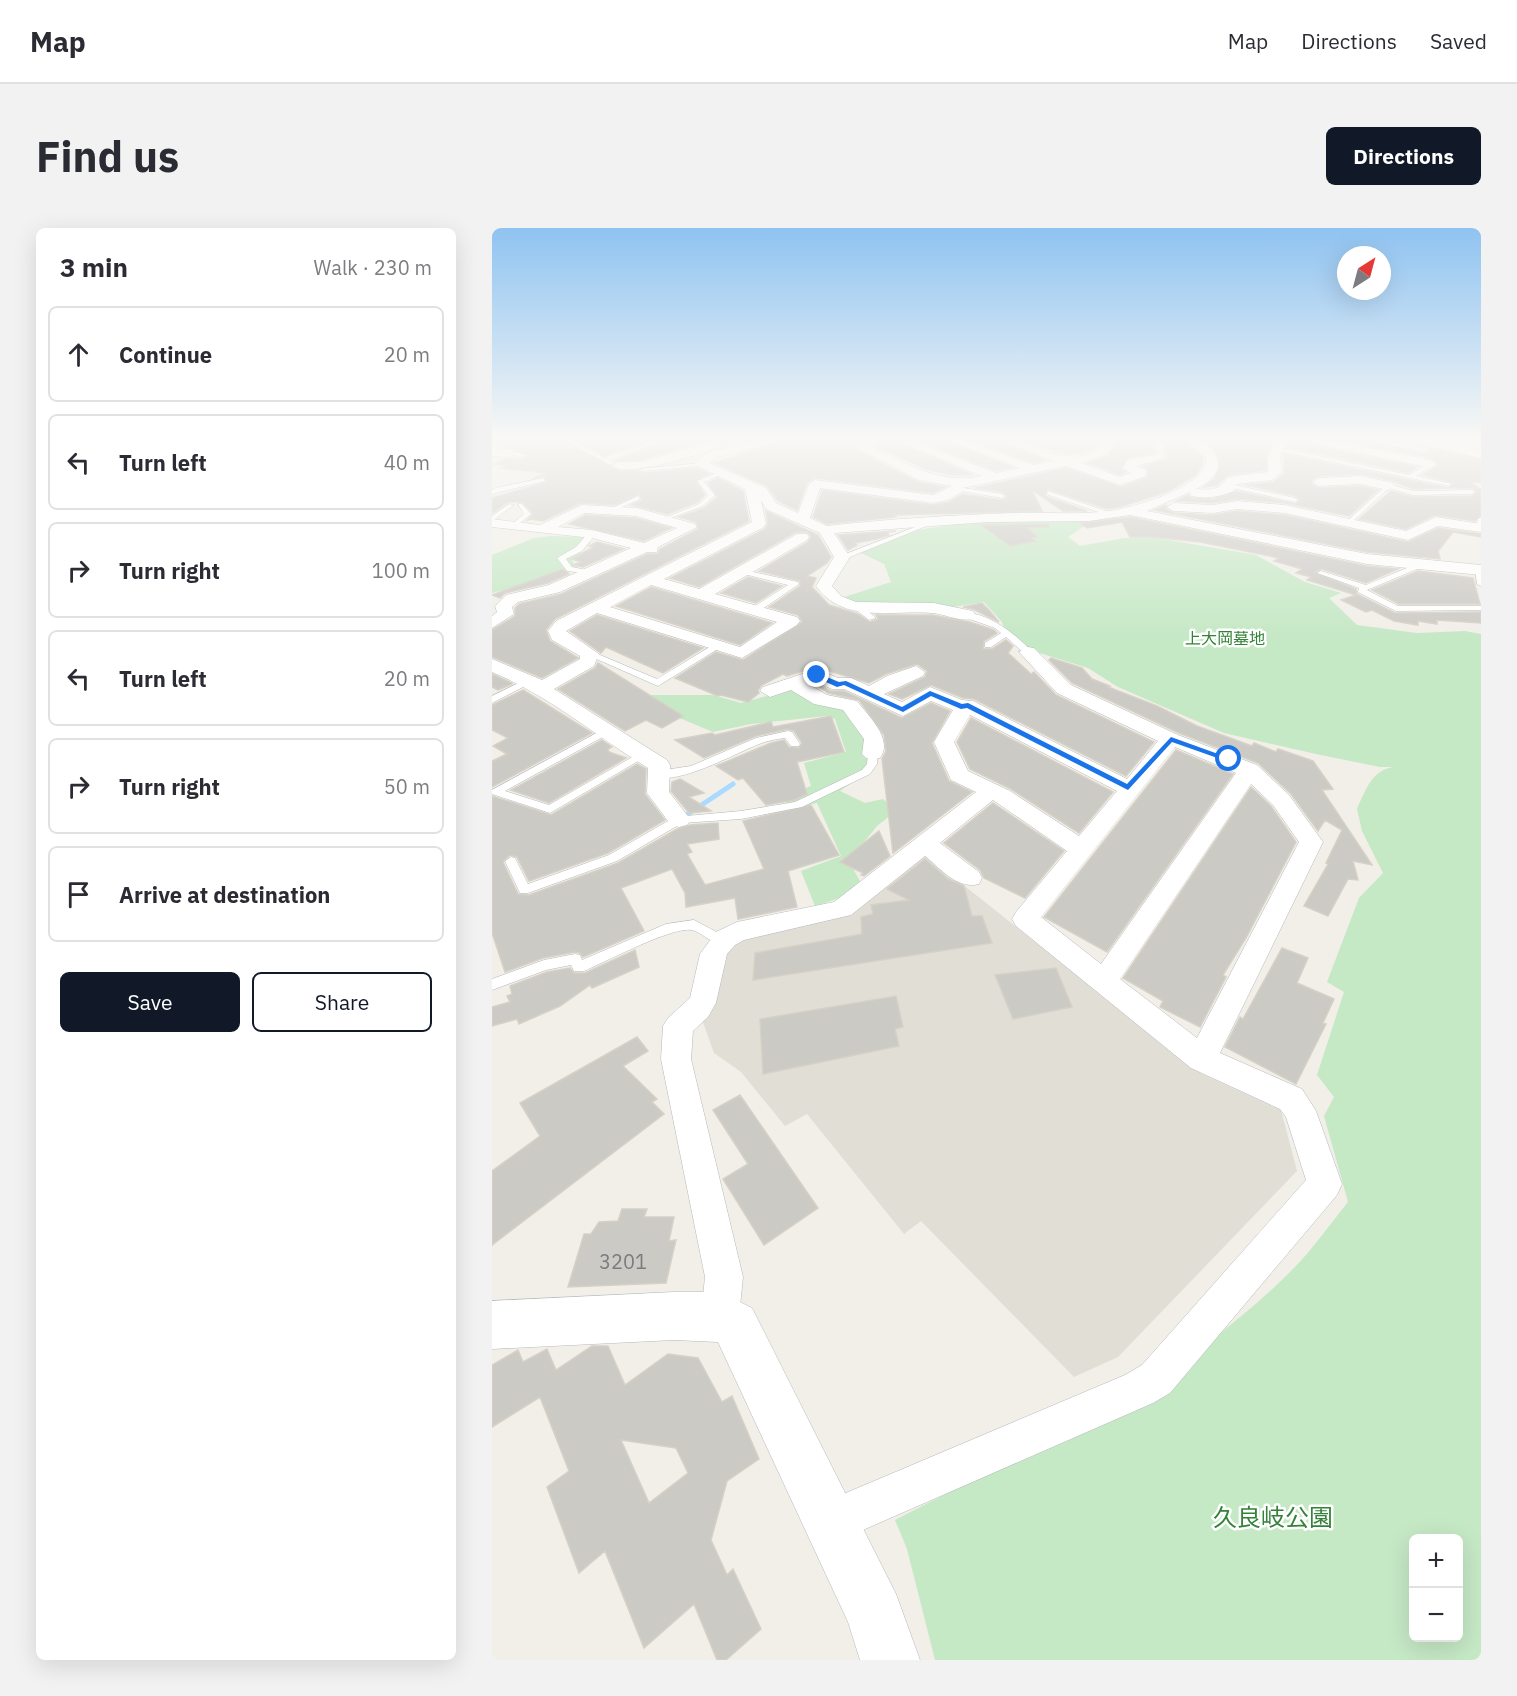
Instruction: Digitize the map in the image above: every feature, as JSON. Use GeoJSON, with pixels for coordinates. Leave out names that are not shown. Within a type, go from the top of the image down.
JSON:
{"type":"FeatureCollection","features":[{"type":"Feature","properties":{"kind":"street"},"geometry":{"type":"LineString","coordinates":[[536,685],[579,669],[588,662],[590,654],[558,636],[557,631],[562,625],[759,524],[755,507]]}},
{"type":"Feature","properties":{"kind":"street"},"geometry":{"type":"LineString","coordinates":[[773,507],[820,529],[842,557],[824,586],[842,604],[858,607],[934,608],[967,615]]}},
{"type":"Feature","properties":{"kind":"street"},"geometry":{"type":"LineString","coordinates":[[802,520],[807,507]]}},
{"type":"Feature","properties":{"kind":"street"},"geometry":{"type":"LineString","coordinates":[[820,529],[901,522],[930,523],[1012,517],[1091,519],[1149,507]]}},
{"type":"Feature","properties":{"kind":"street"},"geometry":{"type":"LineString","coordinates":[[1181,507],[1213,509],[1226,507]]}},
{"type":"Feature","properties":{"kind":"street"},"geometry":{"type":"LineString","coordinates":[[1321,507],[1348,523],[1408,536],[1436,521],[1480,524]]}},
{"type":"Feature","properties":{"kind":"street"},"geometry":{"type":"LineString","coordinates":[[492,623],[506,614],[503,606],[512,598],[541,594],[690,527],[637,512],[582,509],[545,528]]}},
{"type":"Feature","properties":{"kind":"street"},"geometry":{"type":"LineString","coordinates":[[1133,512],[1367,559],[1480,574]]}},
{"type":"Feature","properties":{"kind":"street"},"geometry":{"type":"LineString","coordinates":[[492,521],[512,527],[545,528],[592,534],[690,560]]}},
{"type":"Feature","properties":{"kind":"street"},"geometry":{"type":"LineString","coordinates":[[701,595],[802,537]]}},
{"type":"Feature","properties":{"kind":"street"},"geometry":{"type":"LineString","coordinates":[[591,572],[701,595],[791,621],[742,653],[597,608]]}},
{"type":"Feature","properties":{"kind":"street"},"geometry":{"type":"LineString","coordinates":[[1028,652],[1047,683],[1171,739],[1268,775],[1277,793],[1311,842],[1202,1059]]}},
{"type":"Feature","properties":{"kind":"street"},"geometry":{"type":"LineString","coordinates":[[492,665],[536,685],[604,732],[645,754],[658,765],[658,793],[679,820]]}},
{"type":"Feature","properties":{"kind":"street"},"geometry":{"type":"LineString","coordinates":[[871,693],[894,680],[916,672]]}},
{"type":"Feature","properties":{"kind":"street"},"geometry":{"type":"LineString","coordinates":[[770,691],[817,675],[839,685],[844,682],[903,710],[930,693],[964,708]]}},
{"type":"Feature","properties":{"kind":"street"},"geometry":{"type":"LineString","coordinates":[[793,683],[821,700],[849,705],[874,739],[873,754]]}},
{"type":"Feature","properties":{"kind":"street"},"geometry":{"type":"LineString","coordinates":[[1081,849],[992,791],[959,775],[944,742],[966,705],[1011,720],[1128,788]]}},
{"type":"Feature","properties":{"kind":"street"},"geometry":{"type":"LineString","coordinates":[[831,1522],[1128,1394],[1156,1379],[1325,1184],[1300,1110],[1291,1099],[1202,1059],[1025,919],[1128,788],[1171,739]]}},
{"type":"Feature","properties":{"kind":"street"},"geometry":{"type":"LineString","coordinates":[[1104,981],[1268,775]]}},
{"type":"Feature","properties":{"kind":"street"},"geometry":{"type":"LineString","coordinates":[[720,1316],[724,1277],[676,1059],[678,1026],[702,1004],[713,956],[721,940],[737,932],[842,909],[864,894],[970,805],[992,791]]}},
{"type":"Feature","properties":{"kind":"street"},"geometry":{"type":"LineString","coordinates":[[925,844],[970,878]]}},
{"type":"Feature","properties":{"kind":"street"},"geometry":{"type":"LineString","coordinates":[[492,1324],[720,1316],[735,1325],[875,1615],[890,1660]]}},
{"type":"Feature","properties":{"kind":"lane"},"geometry":{"type":"LineString","coordinates":[[492,521],[509,507]]}},
{"type":"Feature","properties":{"kind":"lane"},"geometry":{"type":"LineString","coordinates":[[512,527],[528,514],[522,507]]}},
{"type":"Feature","properties":{"kind":"lane"},"geometry":{"type":"LineString","coordinates":[[611,510],[618,507]]}},
{"type":"Feature","properties":{"kind":"lane"},"geometry":{"type":"LineString","coordinates":[[668,519],[697,507]]}},
{"type":"Feature","properties":{"kind":"lane"},"geometry":{"type":"LineString","coordinates":[[1088,507],[1112,515]]}},
{"type":"Feature","properties":{"kind":"lane"},"geometry":{"type":"LineString","coordinates":[[1348,523],[1365,507]]}},
{"type":"Feature","properties":{"kind":"lane"},"geometry":{"type":"LineString","coordinates":[[842,557],[930,523]]}},
{"type":"Feature","properties":{"kind":"lane"},"geometry":{"type":"LineString","coordinates":[[591,572],[570,569],[561,558],[579,549],[592,534]]}},
{"type":"Feature","properties":{"kind":"lane"},"geometry":{"type":"LineString","coordinates":[[1322,573],[1364,587],[1419,565]]}},
{"type":"Feature","properties":{"kind":"lane"},"geometry":{"type":"LineString","coordinates":[[743,571],[795,585],[755,610]]}},
{"type":"Feature","properties":{"kind":"lane"},"geometry":{"type":"LineString","coordinates":[[1364,587],[1361,589],[1364,593],[1396,609],[1481,608]]}},
{"type":"Feature","properties":{"kind":"lane"},"geometry":{"type":"LineString","coordinates":[[858,607],[872,618]]}},
{"type":"Feature","properties":{"kind":"lane"},"geometry":{"type":"LineString","coordinates":[[967,615],[982,619],[1007,633],[1028,652]]}},
{"type":"Feature","properties":{"kind":"lane"},"geometry":{"type":"LineString","coordinates":[[988,645],[1007,633]]}},
{"type":"Feature","properties":{"kind":"lane"},"geometry":{"type":"LineString","coordinates":[[590,654],[658,683],[718,645]]}},
{"type":"Feature","properties":{"kind":"lane"},"geometry":{"type":"LineString","coordinates":[[492,700],[536,685]]}},
{"type":"Feature","properties":{"kind":"lane"},"geometry":{"type":"LineString","coordinates":[[604,732],[496,792],[550,809],[645,754]]}},
{"type":"Feature","properties":{"kind":"lane"},"geometry":{"type":"LineString","coordinates":[[658,774],[687,772],[709,765],[751,744],[788,734],[795,744]]}},
{"type":"Feature","properties":{"kind":"lane"},"geometry":{"type":"LineString","coordinates":[[511,861],[524,890],[613,858],[679,820],[741,815],[798,805],[866,772],[872,764],[873,754]]}},
{"type":"Feature","properties":{"kind":"lane"},"geometry":{"type":"LineString","coordinates":[[492,985],[544,965],[575,959],[579,967],[671,927],[694,925],[721,940]]}},
{"type":"Feature","properties":{"kind":"shaded area"},"geometry":{"type":"Polygon","coordinates":[[[917,856],[928,857],[1202,1074],[1281,1110],[1297,1171],[1118,1357],[1074,1377],[921,1221],[904,1234],[807,1114],[785,1126],[741,1072],[714,1053],[700,1014],[724,946],[733,938],[850,912],[917,856]]]}},
{"type":"Feature","properties":{"kind":"green space","name":"久良岐公園"},"geometry":{"type":"Polygon","coordinates":[[[990,519],[1081,520],[1090,522],[1068,537],[1080,546],[1124,538],[1157,538],[1256,555],[1305,582],[1341,593],[1329,598],[1357,625],[1417,633],[1465,631],[1481,634],[1481,1660],[935,1660],[907,1549],[895,1520],[1053,1439],[1154,1380],[1203,1346],[1249,1310],[1293,1269],[1348,1202],[1324,1116],[1334,1097],[1317,1075],[1344,992],[1327,982],[1359,898],[1383,873],[1362,831],[1357,809],[1375,776],[1394,767],[1380,767],[1224,733],[1118,687],[1088,668],[1030,650],[1004,629],[1002,622],[984,602],[953,607],[850,604],[838,599],[891,582],[884,564],[859,552],[917,530],[990,519]]]}},
{"type":"Feature","properties":{"kind":"green space"},"geometry":{"type":"Polygon","coordinates":[[[585,537],[591,542],[572,561],[579,569],[492,593],[492,555],[534,538],[585,537]]]}},
{"type":"Feature","properties":{"kind":"green space"},"geometry":{"type":"Polygon","coordinates":[[[789,690],[838,704],[867,737],[870,770],[840,791],[865,803],[883,799],[896,811],[877,826],[849,861],[862,885],[846,896],[815,906],[801,871],[841,856],[817,803],[786,811],[786,796],[811,786],[804,763],[846,752],[835,719],[827,716],[751,724],[713,732],[682,719],[636,713],[647,695],[713,695],[741,703],[789,690]]]}},
{"type":"Feature","properties":{"kind":"building"},"geometry":{"type":"Polygon","coordinates":[[[492,507],[501,507],[492,513],[492,507]]]}},
{"type":"Feature","properties":{"kind":"building"},"geometry":{"type":"Polygon","coordinates":[[[526,507],[573,507],[543,521],[530,519],[526,521],[533,514],[526,507]]]}},
{"type":"Feature","properties":{"kind":"building"},"geometry":{"type":"Polygon","coordinates":[[[639,507],[686,507],[668,514],[639,507]]]}},
{"type":"Feature","properties":{"kind":"building"},"geometry":{"type":"Polygon","coordinates":[[[746,507],[749,521],[555,619],[546,630],[550,641],[578,658],[542,678],[492,657],[492,630],[515,616],[515,608],[519,604],[561,594],[647,554],[658,554],[660,549],[698,529],[696,522],[679,517],[704,508],[746,507]]]}},
{"type":"Feature","properties":{"kind":"building"},"geometry":{"type":"Polygon","coordinates":[[[816,507],[1040,507],[1042,511],[894,515],[896,517],[827,524],[813,517],[816,507]]]}},
{"type":"Feature","properties":{"kind":"building"},"geometry":{"type":"Polygon","coordinates":[[[1057,507],[1075,507],[1087,511],[1063,511],[1057,507]]]}},
{"type":"Feature","properties":{"kind":"building"},"geometry":{"type":"Polygon","coordinates":[[[1166,507],[1174,513],[1213,515],[1237,511],[1285,515],[1408,542],[1438,528],[1481,534],[1481,537],[1453,532],[1438,551],[1440,559],[1367,552],[1154,510],[1166,507]]]}},
{"type":"Feature","properties":{"kind":"building"},"geometry":{"type":"Polygon","coordinates":[[[1304,507],[1359,507],[1349,516],[1304,507]]]}},
{"type":"Feature","properties":{"kind":"building"},"geometry":{"type":"Polygon","coordinates":[[[1373,507],[1481,507],[1481,515],[1475,521],[1435,515],[1406,529],[1359,519],[1373,507]]]}},
{"type":"Feature","properties":{"kind":"building"},"geometry":{"type":"Polygon","coordinates":[[[766,511],[818,535],[831,557],[827,563],[807,576],[816,578],[812,587],[829,605],[858,614],[870,622],[878,619],[876,615],[932,615],[970,622],[994,630],[997,633],[984,641],[983,649],[992,649],[1006,640],[1013,646],[1008,653],[1031,674],[1034,672],[1056,695],[1154,742],[1126,776],[974,699],[963,698],[931,685],[902,699],[889,694],[925,677],[927,671],[917,664],[886,674],[869,683],[816,667],[787,676],[783,674],[762,685],[758,690],[759,693],[748,702],[718,696],[675,678],[716,652],[743,660],[802,622],[798,615],[769,607],[800,586],[800,581],[759,571],[808,542],[811,536],[807,532],[796,532],[699,587],[670,578],[765,529],[768,524],[766,511]]]}},
{"type":"Feature","properties":{"kind":"building"},"geometry":{"type":"Polygon","coordinates":[[[585,515],[636,518],[671,528],[644,541],[569,524],[585,515]]]}},
{"type":"Feature","properties":{"kind":"building"},"geometry":{"type":"Polygon","coordinates":[[[1130,517],[1367,566],[1398,569],[1366,583],[1322,569],[1315,572],[1356,589],[1357,594],[1395,613],[1481,612],[1481,623],[1437,620],[1437,624],[1418,621],[1418,625],[1394,621],[1372,610],[1366,612],[1341,600],[1356,595],[1307,580],[1311,577],[1296,573],[1302,569],[1274,561],[1279,558],[1200,542],[1130,537],[1122,522],[1087,528],[1080,523],[1130,517]]]}},
{"type":"Feature","properties":{"kind":"building"},"geometry":{"type":"Polygon","coordinates":[[[1048,524],[1049,527],[1027,528],[1038,537],[1032,538],[1036,541],[1010,546],[981,525],[1048,524]]]}},
{"type":"Feature","properties":{"kind":"building"},"geometry":{"type":"Polygon","coordinates":[[[896,531],[887,532],[889,535],[877,539],[855,543],[857,545],[848,550],[838,535],[896,531]]]}},
{"type":"Feature","properties":{"kind":"building"},"geometry":{"type":"Polygon","coordinates":[[[597,542],[624,549],[583,567],[573,565],[581,562],[572,559],[593,547],[589,546],[597,542]]]}},
{"type":"Feature","properties":{"kind":"building"},"geometry":{"type":"Polygon","coordinates":[[[563,569],[569,574],[548,583],[505,593],[500,598],[492,595],[563,569]]]}},
{"type":"Feature","properties":{"kind":"building"},"geometry":{"type":"Polygon","coordinates":[[[1418,571],[1473,578],[1480,604],[1399,604],[1372,590],[1418,571]]]}},
{"type":"Feature","properties":{"kind":"building"},"geometry":{"type":"Polygon","coordinates":[[[748,577],[782,586],[756,603],[721,593],[748,577]]]}},
{"type":"Feature","properties":{"kind":"building"},"geometry":{"type":"Polygon","coordinates":[[[651,587],[772,623],[740,645],[616,606],[651,587]]]}},
{"type":"Feature","properties":{"kind":"building"},"geometry":{"type":"Polygon","coordinates":[[[982,603],[999,622],[973,609],[963,607],[982,603]]]}},
{"type":"Feature","properties":{"kind":"building"},"geometry":{"type":"Polygon","coordinates":[[[597,615],[703,648],[663,673],[606,647],[601,653],[570,631],[597,615]]]}},
{"type":"Feature","properties":{"kind":"building"},"geometry":{"type":"Polygon","coordinates":[[[1051,658],[1082,668],[1092,679],[1157,706],[1197,726],[1252,746],[1254,743],[1276,752],[1278,749],[1313,761],[1333,789],[1322,790],[1372,865],[1353,861],[1358,880],[1348,879],[1328,916],[1304,906],[1328,864],[1326,863],[1342,830],[1325,820],[1318,831],[1291,794],[1258,763],[1179,733],[1072,683],[1049,660],[1051,658]]]}},
{"type":"Feature","properties":{"kind":"building"},"geometry":{"type":"Polygon","coordinates":[[[598,663],[683,716],[662,728],[646,720],[625,731],[558,689],[595,668],[598,663]]]}},
{"type":"Feature","properties":{"kind":"building"},"geometry":{"type":"Polygon","coordinates":[[[492,674],[512,684],[498,690],[492,687],[492,674]]]}},
{"type":"Feature","properties":{"kind":"building"},"geometry":{"type":"Polygon","coordinates":[[[816,684],[831,691],[844,691],[902,718],[931,703],[950,711],[932,743],[949,781],[972,792],[893,853],[882,759],[886,751],[884,735],[859,700],[828,693],[816,684]]]}},
{"type":"Feature","properties":{"kind":"building"},"geometry":{"type":"Polygon","coordinates":[[[523,690],[592,733],[492,787],[492,761],[507,754],[493,746],[508,738],[492,730],[492,705],[523,690]]]}},
{"type":"Feature","properties":{"kind":"building"},"geometry":{"type":"Polygon","coordinates":[[[831,716],[844,752],[797,762],[807,794],[794,800],[766,805],[743,778],[738,780],[716,766],[771,743],[784,740],[789,747],[799,748],[802,743],[794,731],[788,729],[756,736],[704,758],[675,740],[712,733],[715,735],[771,722],[773,727],[831,716]]]}},
{"type":"Feature","properties":{"kind":"building"},"geometry":{"type":"Polygon","coordinates":[[[971,718],[1113,792],[1079,833],[1011,789],[970,769],[957,742],[971,718]]]}},
{"type":"Feature","properties":{"kind":"building"},"geometry":{"type":"Polygon","coordinates":[[[602,740],[612,747],[608,749],[609,752],[626,758],[549,803],[511,790],[602,740]]]}},
{"type":"Feature","properties":{"kind":"building"},"geometry":{"type":"Polygon","coordinates":[[[1176,750],[1233,774],[1107,952],[1044,917],[1176,750]]]}},
{"type":"Feature","properties":{"kind":"building"},"geometry":{"type":"Polygon","coordinates":[[[637,764],[646,769],[645,794],[665,820],[608,853],[529,881],[517,857],[510,855],[503,862],[518,894],[529,895],[618,863],[677,829],[690,825],[718,823],[719,839],[687,844],[692,852],[687,854],[705,885],[764,869],[743,821],[811,805],[839,855],[788,871],[797,907],[738,919],[735,898],[686,907],[685,893],[672,869],[621,888],[644,931],[583,957],[580,953],[575,952],[543,958],[505,972],[492,933],[492,796],[551,815],[637,764]]]}},
{"type":"Feature","properties":{"kind":"building"},"geometry":{"type":"Polygon","coordinates":[[[680,779],[704,793],[689,797],[711,811],[689,813],[671,791],[672,782],[680,779]]]}},
{"type":"Feature","properties":{"kind":"building"},"geometry":{"type":"Polygon","coordinates":[[[1251,787],[1271,806],[1296,842],[1246,938],[1223,975],[1226,977],[1200,1027],[1160,1007],[1163,1001],[1123,978],[1251,787]]]}},
{"type":"Feature","properties":{"kind":"building"},"geometry":{"type":"Polygon","coordinates":[[[993,803],[1064,851],[1025,898],[984,878],[980,870],[944,843],[993,803]]]}},
{"type":"Feature","properties":{"kind":"building"},"geometry":{"type":"Polygon","coordinates":[[[879,831],[890,856],[864,876],[861,875],[863,873],[840,862],[879,831]]]}},
{"type":"Feature","properties":{"kind":"building"},"geometry":{"type":"Polygon","coordinates":[[[925,859],[948,879],[964,886],[972,916],[982,916],[992,943],[753,980],[755,953],[862,934],[861,917],[873,914],[871,905],[909,900],[887,889],[925,859]]]}},
{"type":"Feature","properties":{"kind":"building"},"geometry":{"type":"Polygon","coordinates":[[[1282,948],[1308,958],[1297,983],[1334,999],[1323,1023],[1326,1024],[1296,1084],[1225,1047],[1240,1017],[1243,1019],[1282,948]]]}},
{"type":"Feature","properties":{"kind":"building"},"geometry":{"type":"Polygon","coordinates":[[[635,950],[639,967],[592,988],[590,985],[560,1006],[519,1024],[517,1019],[492,1026],[492,1007],[510,1002],[507,996],[512,994],[510,986],[547,972],[570,968],[574,973],[585,973],[635,950]]]}},
{"type":"Feature","properties":{"kind":"building"},"geometry":{"type":"Polygon","coordinates":[[[1056,968],[1072,1007],[1013,1019],[995,975],[1056,968]]]}},
{"type":"Feature","properties":{"kind":"building"},"geometry":{"type":"Polygon","coordinates":[[[896,996],[903,1027],[895,1029],[899,1046],[763,1074],[760,1019],[896,996]]]}},
{"type":"Feature","properties":{"kind":"building"},"geometry":{"type":"Polygon","coordinates":[[[637,1037],[648,1051],[623,1066],[657,1099],[652,1102],[664,1114],[492,1245],[492,1171],[540,1136],[520,1103],[637,1037]]]}},
{"type":"Feature","properties":{"kind":"building"},"geometry":{"type":"Polygon","coordinates":[[[740,1095],[818,1208],[764,1245],[723,1179],[748,1164],[713,1110],[740,1095]]]}},
{"type":"Feature","properties":{"kind":"building"},"geometry":{"type":"Polygon","coordinates":[[[622,1209],[647,1209],[644,1217],[674,1217],[669,1241],[676,1240],[666,1283],[568,1287],[584,1234],[591,1234],[599,1222],[618,1221],[622,1209]]]}},
{"type":"Feature","properties":{"kind":"building"},"geometry":{"type":"Polygon","coordinates":[[[592,1346],[608,1346],[625,1385],[668,1354],[698,1358],[722,1402],[732,1396],[759,1459],[727,1481],[711,1540],[727,1575],[733,1569],[761,1629],[726,1660],[717,1660],[694,1604],[644,1648],[605,1551],[579,1573],[547,1487],[569,1471],[540,1397],[492,1427],[492,1365],[518,1350],[523,1362],[547,1349],[556,1370],[592,1346]],[[621,1440],[649,1503],[688,1473],[676,1448],[621,1440]]]}},
{"type":"Feature","properties":{"kind":"waterway"},"geometry":{"type":"LineString","coordinates":[[685,816],[733,784]]}},
{"type":"Feature","properties":{"kind":"route"},"geometry":{"type":"LineString","coordinates":[[817,675],[839,685],[844,682],[903,710],[930,693],[964,708],[966,705],[1128,788],[1171,739],[1229,759]]}},
{"type":"Feature","properties":{"kind":"park label","name":"上大岡墓地"},"geometry":{"type":"Point","coordinates":[1225,638]}}]}
